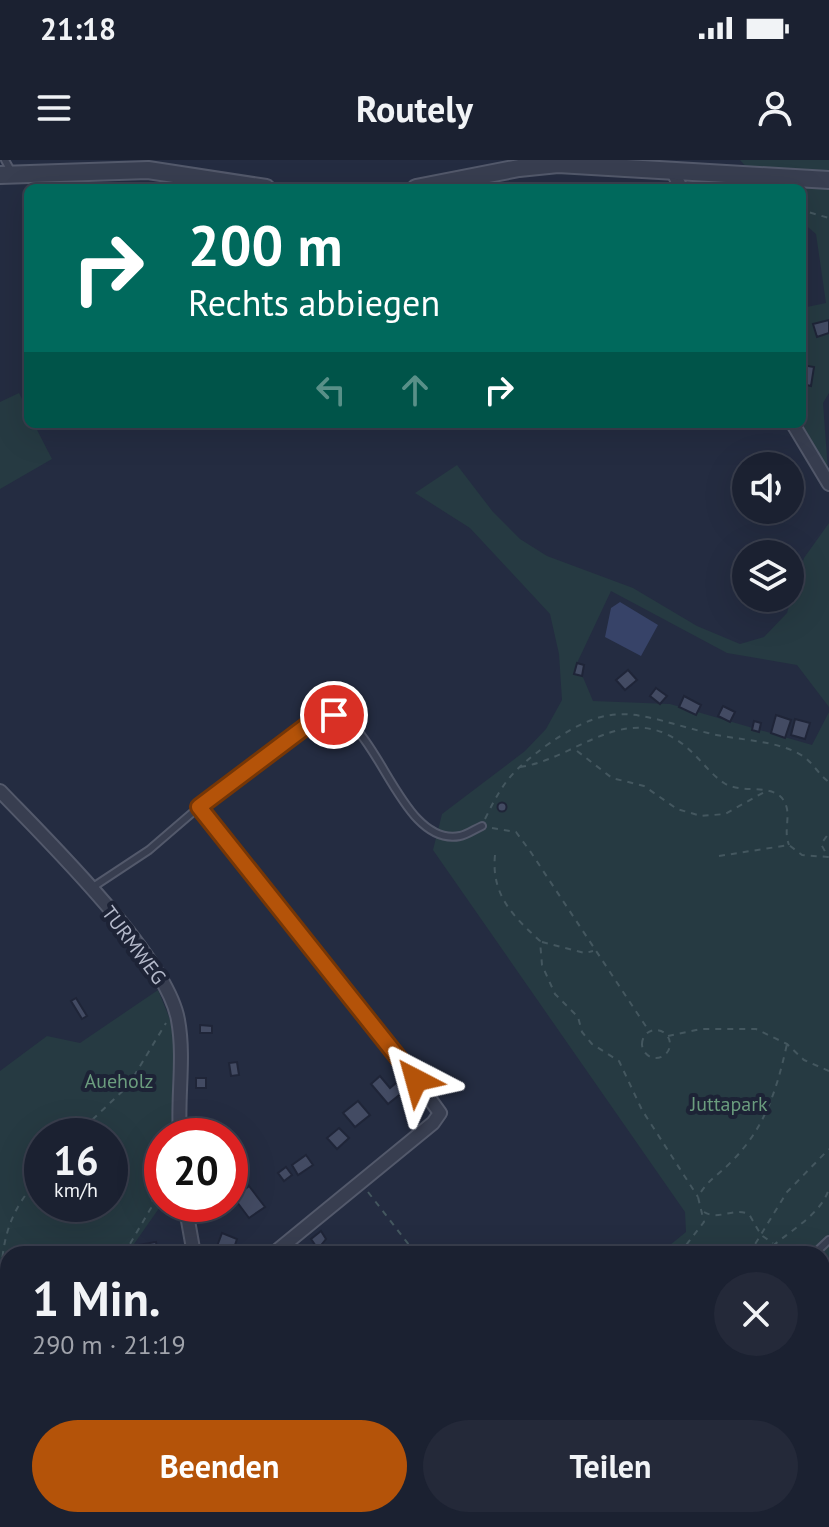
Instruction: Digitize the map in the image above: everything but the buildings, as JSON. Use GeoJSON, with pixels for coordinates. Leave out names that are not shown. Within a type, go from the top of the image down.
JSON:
{"type":"FeatureCollection","features":[{"type":"Feature","properties":{"kind":"street"},"geometry":{"type":"LineString","coordinates":[[437,184],[558,164],[829,180]]}},
{"type":"Feature","properties":{"kind":"street"},"geometry":{"type":"LineString","coordinates":[[9,171],[148,170],[240,184]]}},
{"type":"Feature","properties":{"kind":"street"},"geometry":{"type":"LineString","coordinates":[[672,170],[679,184]]}},
{"type":"Feature","properties":{"kind":"street"},"geometry":{"type":"LineString","coordinates":[[795,428],[829,484]]}},
{"type":"Feature","properties":{"kind":"street","name":"TURMWEG"},"geometry":{"type":"LineString","coordinates":[[0,791],[90,889],[153,965],[175,1004],[180,1045],[180,1118]]}},
{"type":"Feature","properties":{"kind":"street"},"geometry":{"type":"LineString","coordinates":[[283,1246],[433,1123],[440,1113],[416,1080]]}},
{"type":"Feature","properties":{"kind":"street"},"geometry":{"type":"LineString","coordinates":[[188,1222],[193,1246]]}},
{"type":"Feature","properties":{"kind":"lane"},"geometry":{"type":"LineString","coordinates":[[90,889],[149,850],[199,807],[309,724],[334,715],[346,721],[364,739],[395,789],[428,830],[459,837],[482,826]]}},
{"type":"Feature","properties":{"kind":"lane"},"geometry":{"type":"LineString","coordinates":[[199,807],[416,1080]]}},
{"type":"Feature","properties":{"kind":"path"},"geometry":{"type":"LineString","coordinates":[[806,209],[829,218]]}},
{"type":"Feature","properties":{"kind":"path"},"geometry":{"type":"LineString","coordinates":[[649,1031],[516,832],[482,826],[503,781],[589,718],[619,714],[659,718],[710,734],[791,751],[805,758],[829,782]]}},
{"type":"Feature","properties":{"kind":"path"},"geometry":{"type":"LineString","coordinates":[[520,767],[541,764],[616,728],[640,728],[663,733],[697,754],[725,783],[740,789],[769,790],[780,795],[787,809],[785,832],[789,845],[802,855],[829,857]]}},
{"type":"Feature","properties":{"kind":"path"},"geometry":{"type":"LineString","coordinates":[[573,750],[582,752],[612,778],[644,786],[677,809],[701,816],[725,814],[769,790]]}},
{"type":"Feature","properties":{"kind":"path"},"geometry":{"type":"LineString","coordinates":[[829,833],[821,844],[829,857]]}},
{"type":"Feature","properties":{"kind":"path"},"geometry":{"type":"LineString","coordinates":[[719,856],[789,845]]}},
{"type":"Feature","properties":{"kind":"path"},"geometry":{"type":"LineString","coordinates":[[495,855],[494,871],[499,894],[511,914],[540,941],[585,953],[596,951]]}},
{"type":"Feature","properties":{"kind":"path"},"geometry":{"type":"LineString","coordinates":[[540,941],[542,965],[555,994],[578,1017],[582,1032],[592,1044],[619,1061],[642,1110],[698,1197],[704,1222],[685,1246]]}},
{"type":"Feature","properties":{"kind":"path"},"geometry":{"type":"LineString","coordinates":[[94,1118],[128,1086],[159,1040],[175,1004]]}},
{"type":"Feature","properties":{"kind":"path"},"geometry":{"type":"LineString","coordinates":[[668,1036],[701,1029],[741,1027],[764,1032],[787,1044],[804,1060],[829,1071]]}},
{"type":"Feature","properties":{"kind":"path"},"geometry":{"type":"LineString","coordinates":[[660,1029],[668,1036],[670,1047],[664,1056],[653,1058],[644,1051],[642,1040],[649,1031],[660,1029]]}},
{"type":"Feature","properties":{"kind":"path"},"geometry":{"type":"LineString","coordinates":[[698,1197],[708,1179],[731,1163],[755,1134],[775,1098],[787,1044]]}},
{"type":"Feature","properties":{"kind":"path"},"geometry":{"type":"LineString","coordinates":[[754,1246],[787,1192],[829,1149]]}},
{"type":"Feature","properties":{"kind":"path"},"geometry":{"type":"LineString","coordinates":[[360,1182],[410,1246]]}},
{"type":"Feature","properties":{"kind":"path"},"geometry":{"type":"LineString","coordinates":[[771,1246],[812,1213],[829,1188]]}},
{"type":"Feature","properties":{"kind":"path"},"geometry":{"type":"LineString","coordinates":[[5,1246],[7,1226],[24,1195]]}},
{"type":"Feature","properties":{"kind":"path"},"geometry":{"type":"LineString","coordinates":[[703,1212],[710,1216],[741,1211],[749,1214],[761,1235],[774,1243]]}},
{"type":"Feature","properties":{"kind":"path"},"geometry":{"type":"LineString","coordinates":[[129,1246],[144,1220]]}},
{"type":"Feature","properties":{"kind":"green space"},"geometry":{"type":"Polygon","coordinates":[[[740,160],[829,160],[829,393],[823,403],[829,484],[795,428],[806,428],[806,307],[826,303],[816,234],[806,225],[806,184],[720,184],[748,169],[740,160]]]}},
{"type":"Feature","properties":{"kind":"green space"},"geometry":{"type":"Polygon","coordinates":[[[692,178],[720,184],[688,184],[692,178]]]}},
{"type":"Feature","properties":{"kind":"green space"},"geometry":{"type":"Polygon","coordinates":[[[19,393],[24,403],[24,428],[36,428],[52,459],[0,489],[0,402],[19,393]]]}},
{"type":"Feature","properties":{"kind":"green space","name":"Juttapark"},"geometry":{"type":"Polygon","coordinates":[[[457,465],[493,512],[520,539],[547,556],[633,588],[697,626],[740,644],[764,637],[787,612],[804,612],[804,558],[829,523],[829,707],[797,665],[727,653],[611,591],[577,663],[593,701],[670,704],[812,745],[829,712],[829,1246],[669,1246],[686,1232],[685,1212],[433,850],[442,814],[525,751],[546,729],[562,700],[559,654],[550,614],[470,528],[415,493],[457,465]]]}},
{"type":"Feature","properties":{"kind":"green space","name":"Aueholz"},"geometry":{"type":"Polygon","coordinates":[[[158,990],[174,1029],[172,1118],[144,1118],[144,1222],[149,1222],[133,1246],[0,1246],[0,1071],[47,1036],[80,1043],[158,990]]]}},
{"type":"Feature","properties":{"kind":"water"},"geometry":{"type":"Polygon","coordinates":[[[620,602],[658,625],[641,656],[605,637],[611,608],[620,602]]]}},
{"type":"Feature","properties":{"kind":"route"},"geometry":{"type":"LineString","coordinates":[[334,715],[309,724],[199,807],[416,1080]]}}]}
